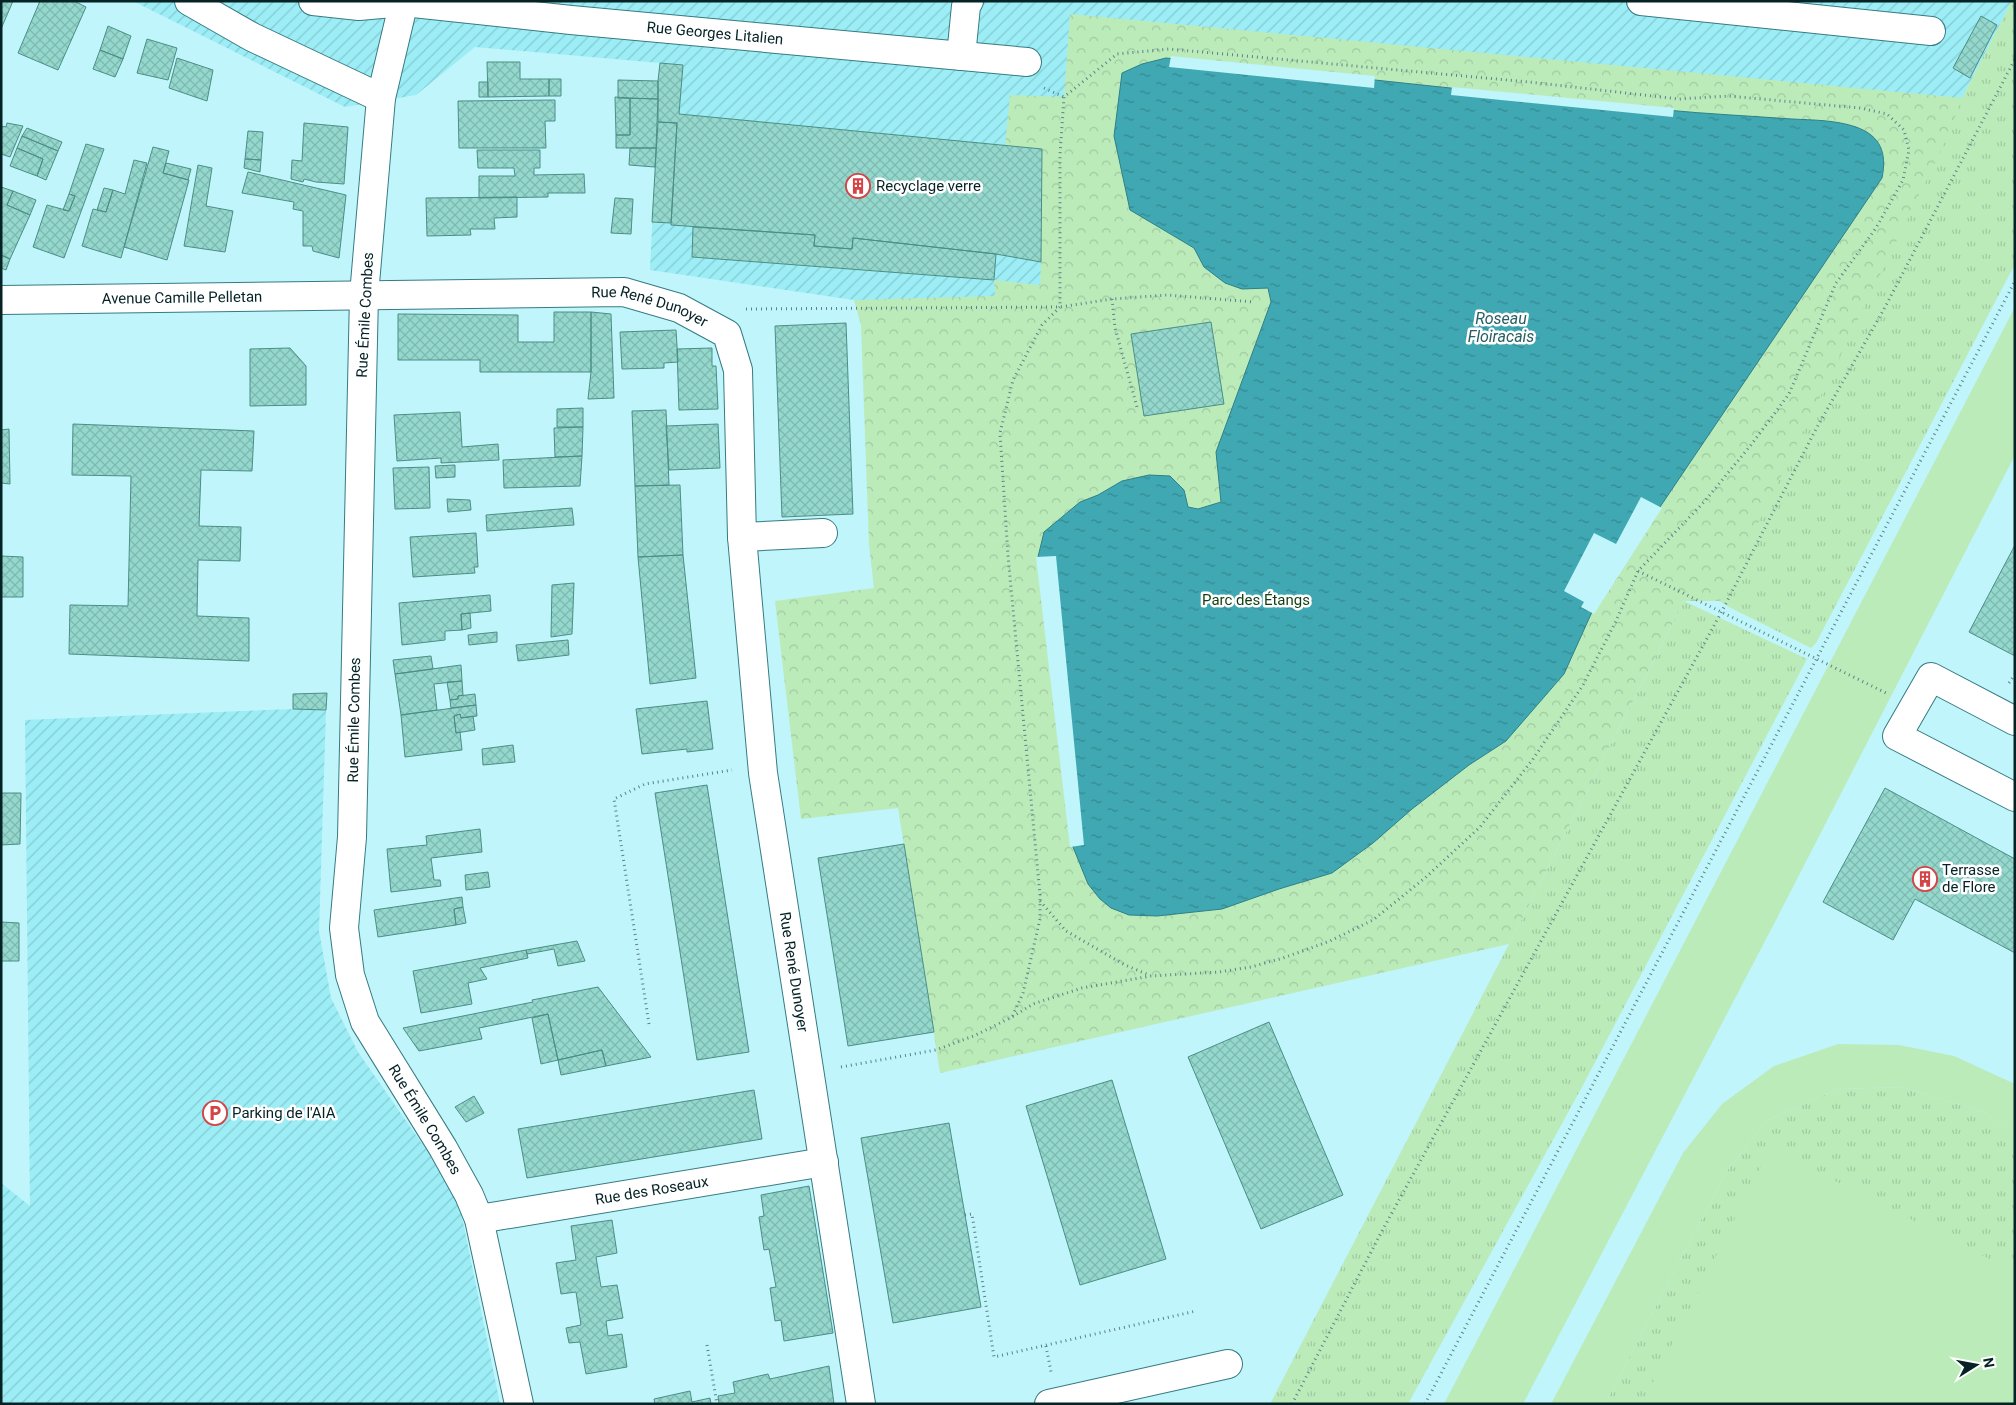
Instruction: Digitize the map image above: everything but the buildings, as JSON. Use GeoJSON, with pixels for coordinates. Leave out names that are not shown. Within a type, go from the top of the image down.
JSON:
{"type":"FeatureCollection","features":[{"type":"Feature","properties":{"kind":"street"},"geometry":{"type":"LineString","coordinates":[[190,1],[252,37],[381,98]]}},
{"type":"Feature","properties":{"kind":"street","name":"Rue Georges Litalien"},"geometry":{"type":"LineString","coordinates":[[313,1],[359,6],[404,2],[571,20],[1027,62]]}},
{"type":"Feature","properties":{"kind":"street"},"geometry":{"type":"LineString","coordinates":[[961,56],[966,6],[969,1]]}},
{"type":"Feature","properties":{"kind":"street"},"geometry":{"type":"LineString","coordinates":[[1641,1],[1931,30]]}},
{"type":"Feature","properties":{"kind":"street","name":"Rue Émile Combes"},"geometry":{"type":"LineString","coordinates":[[404,2],[381,98],[364,295],[352,837],[344,928],[350,975],[365,1022],[447,1156],[469,1195],[479,1219],[519,1404]]}},
{"type":"Feature","properties":{"kind":"street","name":"Rue René Dunoyer"},"geometry":{"type":"LineString","coordinates":[[364,295],[624,292],[679,308],[727,334],[738,370],[742,538],[763,766],[862,1404]]}},
{"type":"Feature","properties":{"kind":"street","name":"Avenue Camille Pelletan"},"geometry":{"type":"LineString","coordinates":[[1,300],[364,295]]}},
{"type":"Feature","properties":{"kind":"street"},"geometry":{"type":"LineString","coordinates":[[742,538],[824,533]]}},
{"type":"Feature","properties":{"kind":"street"},"geometry":{"type":"LineString","coordinates":[[2015,721],[1931,678],[1897,736],[2015,797]]}},
{"type":"Feature","properties":{"kind":"street","name":"Rue des Roseaux"},"geometry":{"type":"LineString","coordinates":[[479,1219],[824,1162]]}},
{"type":"Feature","properties":{"kind":"street"},"geometry":{"type":"LineString","coordinates":[[1049,1404],[1228,1364]]}},
{"type":"Feature","properties":{"kind":"path"},"geometry":{"type":"LineString","coordinates":[[810,1073],[936,1050],[976,1035],[1012,1017],[1033,1004],[1082,988],[1151,976],[1219,972],[1252,967],[1284,958],[1330,941],[1373,920],[1425,878],[1480,827],[1533,759],[1583,685],[1616,621],[1638,571],[1704,502],[1751,445],[1789,394],[1836,283],[1876,228],[1903,180],[1909,150],[1904,130],[1887,114],[1860,108],[1728,96],[1679,99],[1529,82],[1169,48],[1117,54],[1064,97],[1060,155],[1060,307],[1042,325],[1013,380],[1000,433],[1008,556],[1040,901],[1040,919],[1025,985],[1012,1017]]}},
{"type":"Feature","properties":{"kind":"path"},"geometry":{"type":"LineString","coordinates":[[1292,1404],[1382,1231],[1722,611],[1816,428],[1884,308],[2015,59]]}},
{"type":"Feature","properties":{"kind":"path"},"geometry":{"type":"LineString","coordinates":[[1425,1404],[2015,281]]}},
{"type":"Feature","properties":{"kind":"path"},"geometry":{"type":"LineString","coordinates":[[706,323],[732,309],[1060,307],[1112,299],[1167,296],[1254,302]]}},
{"type":"Feature","properties":{"kind":"path"},"geometry":{"type":"LineString","coordinates":[[1112,299],[1115,328],[1138,407]]}},
{"type":"Feature","properties":{"kind":"path"},"geometry":{"type":"LineString","coordinates":[[1638,571],[1817,659]]}},
{"type":"Feature","properties":{"kind":"path"},"geometry":{"type":"LineString","coordinates":[[649,1024],[614,799],[645,784],[763,766]]}},
{"type":"Feature","properties":{"kind":"path"},"geometry":{"type":"LineString","coordinates":[[1040,901],[1066,931],[1125,965],[1151,976]]}},
{"type":"Feature","properties":{"kind":"path"},"geometry":{"type":"LineString","coordinates":[[965,1215],[972,1214],[994,1357],[1196,1311]]}},
{"type":"Feature","properties":{"kind":"path"},"geometry":{"type":"LineString","coordinates":[[707,1345],[717,1404]]}},
{"type":"Feature","properties":{"kind":"shaded area"},"geometry":{"type":"Polygon","coordinates":[[[133,1],[2012,1],[1962,98],[1054,304],[854,300],[650,270],[660,63],[475,47],[416,95],[345,107],[133,1]]]}},
{"type":"Feature","properties":{"kind":"shaded area","name":"Parking de l'AIA"},"geometry":{"type":"Polygon","coordinates":[[[293,709],[326,710],[319,931],[331,998],[358,1052],[443,1174],[460,1207],[500,1404],[1,1404],[1,1183],[30,1206],[25,720],[293,709]]]}},
{"type":"Feature","properties":{"kind":"green space"},"geometry":{"type":"Polygon","coordinates":[[[2012,1],[2015,1],[2015,264],[1816,643],[1811,648],[1729,607],[1656,562],[1892,92],[1962,98],[2012,1]]]}},
{"type":"Feature","properties":{"kind":"green space","name":"Parc des Étangs"},"geometry":{"type":"Polygon","coordinates":[[[1070,14],[1962,98],[1950,132],[1720,601],[1684,601],[1509,944],[940,1073],[898,808],[801,819],[775,601],[874,588],[869,545],[861,325],[854,300],[995,296],[994,280],[1040,285],[1041,262],[1005,146],[1010,95],[1064,97],[1070,14]]]}},
{"type":"Feature","properties":{"kind":"green space"},"geometry":{"type":"Polygon","coordinates":[[[2015,307],[2015,455],[1776,920],[1523,1404],[1444,1404],[2015,307]]]}},
{"type":"Feature","properties":{"kind":"green space"},"geometry":{"type":"Polygon","coordinates":[[[1684,601],[1807,659],[1582,1087],[1408,1404],[1270,1404],[1509,944],[1684,601]]]}},
{"type":"Feature","properties":{"kind":"green space"},"geometry":{"type":"Polygon","coordinates":[[[1838,1044],[1899,1045],[1954,1056],[2015,1084],[2015,1136],[1986,1113],[1902,1087],[1838,1089],[1768,1120],[1726,1172],[1605,1404],[1551,1404],[1683,1153],[1722,1104],[1774,1066],[1838,1044]]]}},
{"type":"Feature","properties":{"kind":"green space"},"geometry":{"type":"Polygon","coordinates":[[[1902,1087],[1986,1113],[2015,1136],[2015,1404],[1605,1404],[1726,1172],[1768,1120],[1838,1089],[1902,1087]]]}},
{"type":"Feature","properties":{"kind":"green space"},"geometry":{"type":"Polygon","coordinates":[[[1770,1148],[2015,1272],[2015,1404],[1642,1404],[1770,1148]]]}},
{"type":"Feature","properties":{"kind":"water","name":"Roseau Floiracais"},"geometry":{"type":"Polygon","coordinates":[[[1166,58],[1541,98],[1713,114],[1832,122],[1856,127],[1871,135],[1880,146],[1884,161],[1882,178],[1660,507],[1592,612],[1564,674],[1506,741],[1469,765],[1412,809],[1373,843],[1332,873],[1222,909],[1157,916],[1129,915],[1111,908],[1100,899],[1088,884],[1073,847],[1038,557],[1044,532],[1080,502],[1098,495],[1122,481],[1149,475],[1170,476],[1184,490],[1188,507],[1198,509],[1221,502],[1216,452],[1271,302],[1268,288],[1242,289],[1225,283],[1204,267],[1194,248],[1130,210],[1114,136],[1122,73],[1142,64],[1166,58]]]}},
{"type":"Feature","properties":{"kind":"pier"},"geometry":{"type":"Polygon","coordinates":[[[1171,56],[1375,76],[1374,88],[1169,67],[1171,56]]]}},
{"type":"Feature","properties":{"kind":"pier"},"geometry":{"type":"Polygon","coordinates":[[[1452,87],[1674,108],[1673,117],[1451,95],[1452,87]]]}},
{"type":"Feature","properties":{"kind":"pier"},"geometry":{"type":"Polygon","coordinates":[[[1641,497],[1662,508],[1594,614],[1581,607],[1584,602],[1564,591],[1594,533],[1616,544],[1641,497]]]}},
{"type":"Feature","properties":{"kind":"pier"},"geometry":{"type":"Polygon","coordinates":[[[1056,556],[1084,845],[1070,847],[1036,557],[1056,556]]]}},
{"type":"Feature","properties":{"kind":"place","name":"Recyclage verre"},"geometry":{"type":"Point","coordinates":[858,186]}},
{"type":"Feature","properties":{"kind":"place","name":"Terrasse de Flore"},"geometry":{"type":"Point","coordinates":[1925,879]}},
{"type":"Feature","properties":{"kind":"place","name":"Parking de l'AIA"},"geometry":{"type":"Point","coordinates":[215,1113]}}]}
